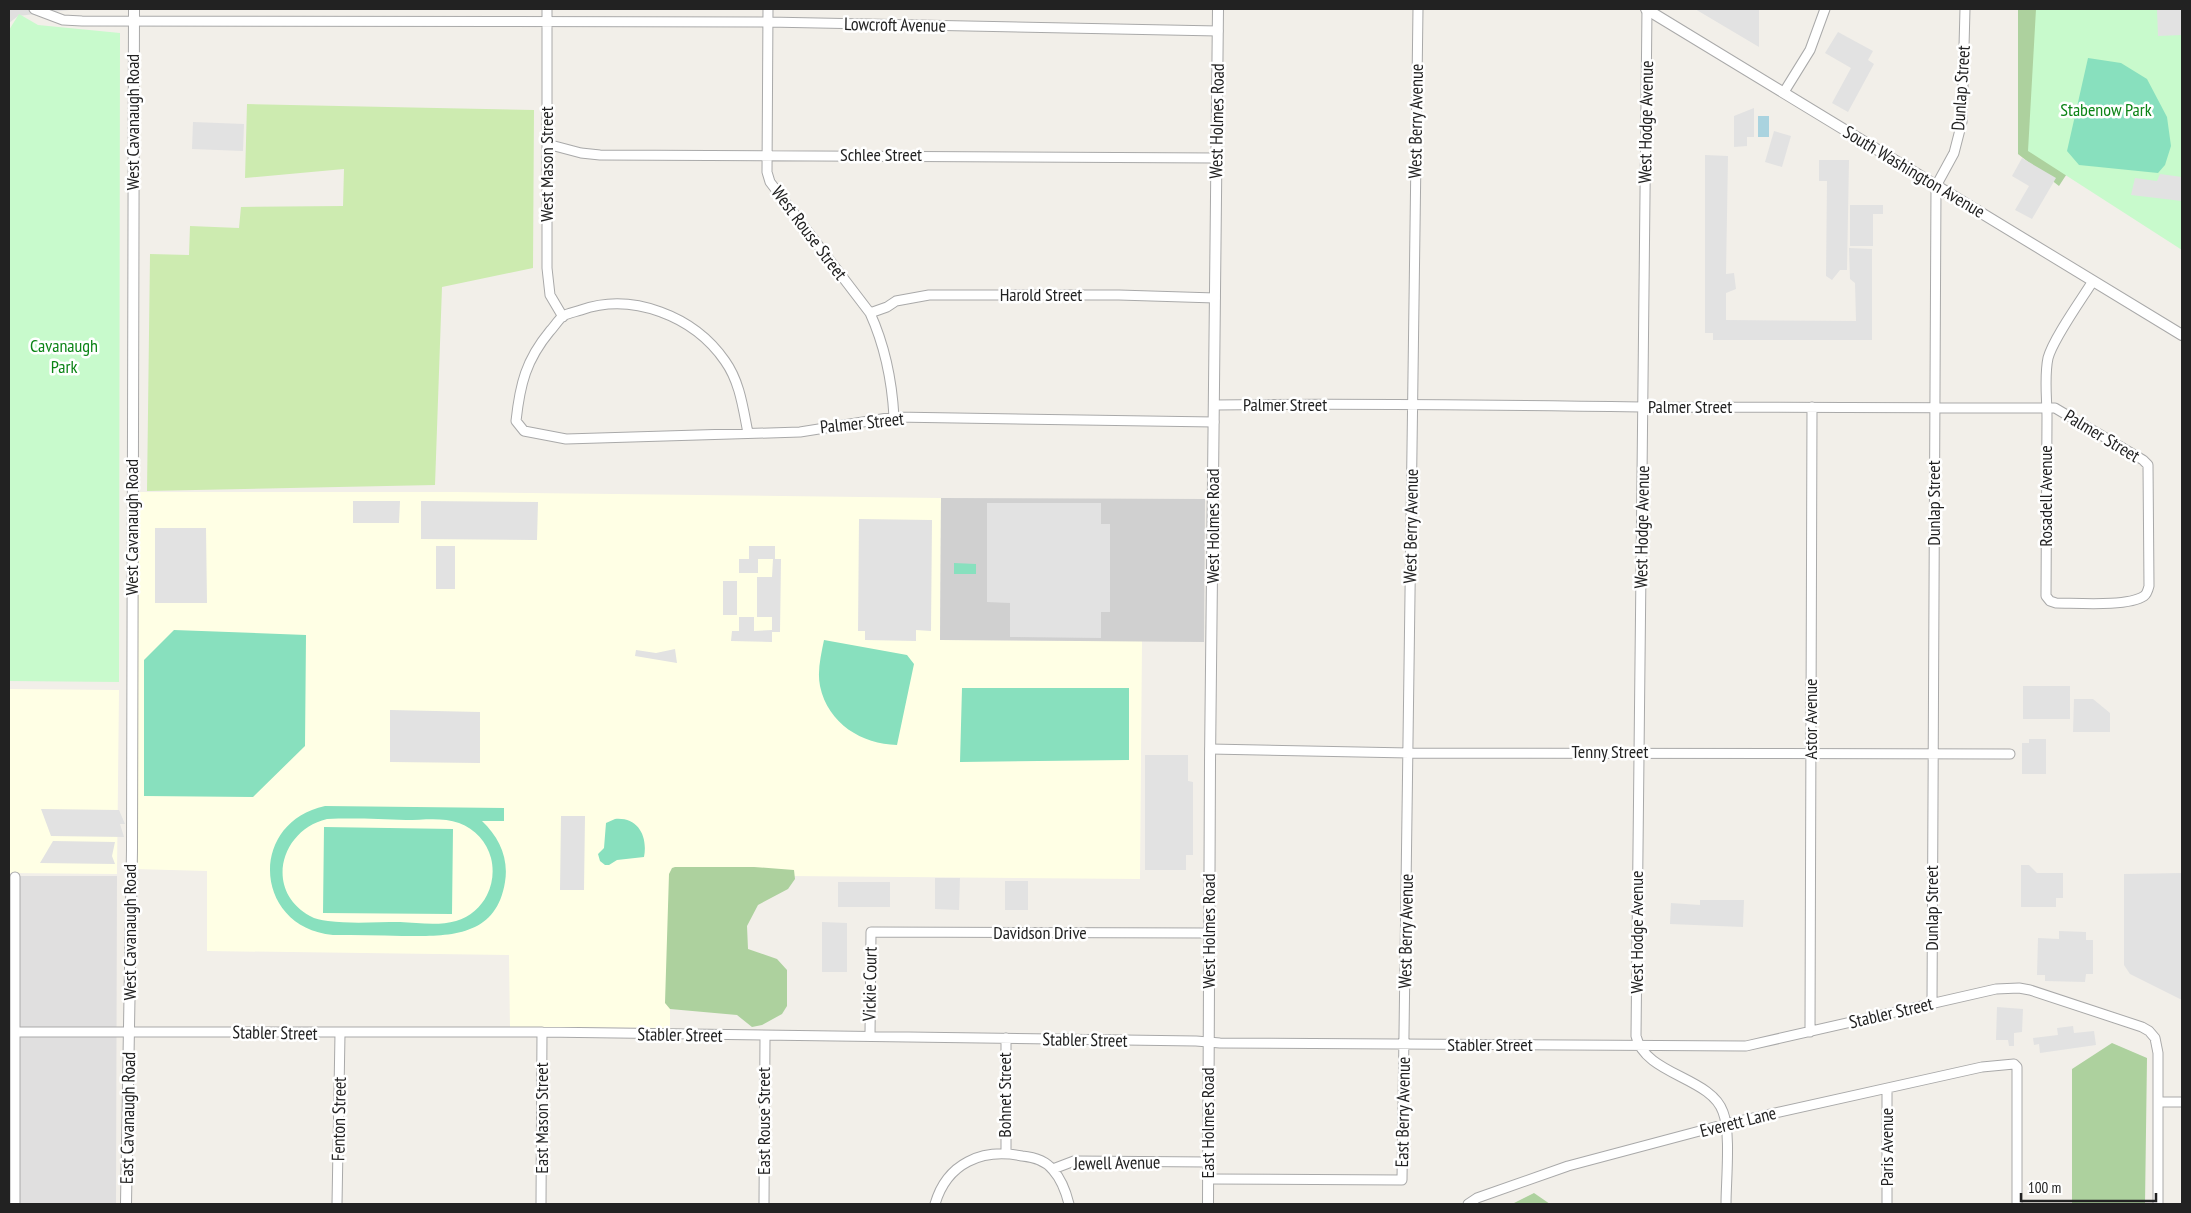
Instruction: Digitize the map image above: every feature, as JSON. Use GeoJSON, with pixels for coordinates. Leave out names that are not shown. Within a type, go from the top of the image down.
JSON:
{"type":"FeatureCollection","features":[{"type":"Feature","properties":{"kind":"street","name":"Lowcroft Avenue"},"geometry":{"type":"LineString","coordinates":[[34,9],[63,20],[546,23],[768,22],[1218,31]]}},
{"type":"Feature","properties":{"kind":"street","name":"West Cavanaugh Road"},"geometry":{"type":"LineString","coordinates":[[130,1032],[134,9]]}},
{"type":"Feature","properties":{"kind":"street","name":"West Mason Street"},"geometry":{"type":"LineString","coordinates":[[547,9],[547,268],[550,295],[563,317]]}},
{"type":"Feature","properties":{"kind":"street","name":"West Rouse Street"},"geometry":{"type":"LineString","coordinates":[[768,9],[767,172],[770,182],[870,313],[880,335],[892,388],[894,417]]}},
{"type":"Feature","properties":{"kind":"street","name":"West Holmes Road"},"geometry":{"type":"LineString","coordinates":[[1209,1042],[1210,749],[1218,9]]}},
{"type":"Feature","properties":{"kind":"street","name":"West Berry Avenue"},"geometry":{"type":"LineString","coordinates":[[1404,1044],[1418,9]]}},
{"type":"Feature","properties":{"kind":"street","name":"South Washington Avenue"},"geometry":{"type":"LineString","coordinates":[[1647,9],[2182,336]]}},
{"type":"Feature","properties":{"kind":"street","name":"West Hodge Avenue"},"geometry":{"type":"LineString","coordinates":[[1638,1045],[1636,1027],[1647,9]]}},
{"type":"Feature","properties":{"kind":"street"},"geometry":{"type":"LineString","coordinates":[[1784,92],[1810,50],[1825,9]]}},
{"type":"Feature","properties":{"kind":"street","name":"Dunlap Street"},"geometry":{"type":"LineString","coordinates":[[1932,1003],[1936,186],[1954,152],[1962,122],[1965,9]]}},
{"type":"Feature","properties":{"kind":"street","name":"Schlee Street"},"geometry":{"type":"LineString","coordinates":[[546,144],[581,153],[600,155],[767,154],[1217,158]]}},
{"type":"Feature","properties":{"kind":"street","name":"Rosadell Avenue"},"geometry":{"type":"LineString","coordinates":[[2093,281],[2052,348],[2048,358],[2046,596],[2050,601],[2056,603],[2119,603],[2142,598],[2147,593]]}},
{"type":"Feature","properties":{"kind":"street","name":"Harold Street"},"geometry":{"type":"LineString","coordinates":[[870,313],[887,307],[896,301],[929,295],[1119,295],[1215,298]]}},
{"type":"Feature","properties":{"kind":"street"},"geometry":{"type":"LineString","coordinates":[[563,317],[597,304],[634,304],[657,310],[684,324],[703,338],[726,361],[740,390],[748,433]]}},
{"type":"Feature","properties":{"kind":"street","name":"Palmer Street"},"geometry":{"type":"LineString","coordinates":[[563,317],[541,342],[522,379],[516,422],[524,431],[566,438],[800,432],[894,417],[1214,422]]}},
{"type":"Feature","properties":{"kind":"street","name":"Palmer Street"},"geometry":{"type":"LineString","coordinates":[[1215,404],[1490,404],[1643,407],[1812,406],[2047,408],[2061,410],[2148,465],[2149,586],[2147,593]]}},
{"type":"Feature","properties":{"kind":"street","name":"Astor Avenue"},"geometry":{"type":"LineString","coordinates":[[1810,1032],[1812,406]]}},
{"type":"Feature","properties":{"kind":"street","name":"Tenny Street"},"geometry":{"type":"LineString","coordinates":[[1210,749],[1409,753],[2010,754]]}},
{"type":"Feature","properties":{"kind":"street"},"geometry":{"type":"LineString","coordinates":[[14,1204],[15,1032],[12,935],[15,877]]}},
{"type":"Feature","properties":{"kind":"street","name":"Davidson Drive"},"geometry":{"type":"LineString","coordinates":[[871,932],[1209,933]]}},
{"type":"Feature","properties":{"kind":"street","name":"Vickie Court"},"geometry":{"type":"LineString","coordinates":[[870,1036],[871,932]]}},
{"type":"Feature","properties":{"kind":"street","name":"Stabler Street"},"geometry":{"type":"LineString","coordinates":[[15,1032],[340,1034],[542,1032],[765,1037],[870,1036],[1209,1042],[1746,1046],[1996,989],[2019,988],[2142,1027],[2149,1031],[2158,1045],[2158,1102]]}},
{"type":"Feature","properties":{"kind":"street","name":"East Cavanaugh Road"},"geometry":{"type":"LineString","coordinates":[[126,1204],[130,1032]]}},
{"type":"Feature","properties":{"kind":"street","name":"East Mason Street"},"geometry":{"type":"LineString","coordinates":[[541,1204],[542,1032]]}},
{"type":"Feature","properties":{"kind":"street","name":"Fenton Street"},"geometry":{"type":"LineString","coordinates":[[337,1204],[340,1034]]}},
{"type":"Feature","properties":{"kind":"street","name":"East Rouse Street"},"geometry":{"type":"LineString","coordinates":[[764,1204],[765,1037]]}},
{"type":"Feature","properties":{"kind":"street","name":"Bohnet Street"},"geometry":{"type":"LineString","coordinates":[[1006,1038],[1006,1152]]}},
{"type":"Feature","properties":{"kind":"street","name":"East Holmes Road"},"geometry":{"type":"LineString","coordinates":[[1208,1204],[1209,1042]]}},
{"type":"Feature","properties":{"kind":"street","name":"East Berry Avenue"},"geometry":{"type":"LineString","coordinates":[[1208,1179],[1221,1181],[1402,1180],[1404,1044]]}},
{"type":"Feature","properties":{"kind":"street"},"geometry":{"type":"LineString","coordinates":[[1638,1045],[1649,1057],[1719,1102],[1726,1124],[1726,1204]]}},
{"type":"Feature","properties":{"kind":"street","name":"Everett Lane"},"geometry":{"type":"LineString","coordinates":[[1468,1204],[1477,1198],[1568,1166],[1726,1124],[1982,1067],[2014,1064],[2017,1072],[2017,1204]]}},
{"type":"Feature","properties":{"kind":"street","name":"Paris Avenue"},"geometry":{"type":"LineString","coordinates":[[1887,1089],[1887,1204]]}},
{"type":"Feature","properties":{"kind":"street"},"geometry":{"type":"LineString","coordinates":[[2158,1204],[2158,1102],[2182,1102]]}},
{"type":"Feature","properties":{"kind":"street","name":"Jewell Avenue"},"geometry":{"type":"LineString","coordinates":[[935,1204],[938,1192],[952,1174],[974,1157],[1006,1152],[1044,1162],[1053,1169],[1074,1161],[1208,1162]]}},
{"type":"Feature","properties":{"kind":"street"},"geometry":{"type":"LineString","coordinates":[[1053,1169],[1064,1188],[1069,1204]]}},
{"type":"Feature","properties":{"kind":"shaded area"},"geometry":{"type":"Polygon","coordinates":[[[9,9],[78,9],[18,16],[9,23],[9,9]]]}},
{"type":"Feature","properties":{"kind":"shaded area"},"geometry":{"type":"Polygon","coordinates":[[[1695,9],[1759,9],[1759,47],[1695,9]]]}},
{"type":"Feature","properties":{"kind":"shaded area"},"geometry":{"type":"Polygon","coordinates":[[[2157,9],[2182,9],[2182,35],[2158,36],[2157,9]]]}},
{"type":"Feature","properties":{"kind":"shaded area"},"geometry":{"type":"Polygon","coordinates":[[[1838,32],[1873,51],[1868,60],[1874,64],[1848,112],[1832,103],[1851,68],[1825,53],[1838,32]]]}},
{"type":"Feature","properties":{"kind":"shaded area"},"geometry":{"type":"Polygon","coordinates":[[[1754,108],[1754,137],[1747,137],[1747,146],[1734,147],[1734,116],[1754,108]]]}},
{"type":"Feature","properties":{"kind":"shaded area"},"geometry":{"type":"Polygon","coordinates":[[[193,122],[244,124],[243,151],[192,149],[193,122]]]}},
{"type":"Feature","properties":{"kind":"shaded area"},"geometry":{"type":"Polygon","coordinates":[[[1774,131],[1791,136],[1782,167],[1765,162],[1774,131]]]}},
{"type":"Feature","properties":{"kind":"shaded area"},"geometry":{"type":"Polygon","coordinates":[[[1705,155],[1728,156],[1726,274],[1734,273],[1736,289],[1726,293],[1726,320],[1856,321],[1855,283],[1850,279],[1849,248],[1872,249],[1872,340],[1713,340],[1713,333],[1705,333],[1705,155]]]}},
{"type":"Feature","properties":{"kind":"shaded area"},"geometry":{"type":"Polygon","coordinates":[[[2022,158],[2056,178],[2032,219],[2015,210],[2029,186],[2012,176],[2022,158]]]}},
{"type":"Feature","properties":{"kind":"shaded area"},"geometry":{"type":"Polygon","coordinates":[[[1819,160],[1849,160],[1847,270],[1840,270],[1832,280],[1826,276],[1827,181],[1819,181],[1819,160]]]}},
{"type":"Feature","properties":{"kind":"shaded area"},"geometry":{"type":"Polygon","coordinates":[[[2160,174],[2182,177],[2182,201],[2131,195],[2135,178],[2157,181],[2160,174]]]}},
{"type":"Feature","properties":{"kind":"shaded area"},"geometry":{"type":"Polygon","coordinates":[[[1850,205],[1883,205],[1883,214],[1873,214],[1873,246],[1850,246],[1850,205]]]}},
{"type":"Feature","properties":{"kind":"shaded area"},"geometry":{"type":"Polygon","coordinates":[[[137,492],[454,492],[941,498],[940,640],[1142,641],[1140,879],[670,875],[670,1028],[554,1027],[510,1030],[509,955],[207,951],[207,871],[134,869],[137,492]]]}},
{"type":"Feature","properties":{"kind":"shaded area"},"geometry":{"type":"Polygon","coordinates":[[[941,498],[1205,499],[1204,642],[940,640],[941,498]]]}},
{"type":"Feature","properties":{"kind":"shaded area"},"geometry":{"type":"Polygon","coordinates":[[[353,501],[400,501],[399,523],[353,523],[353,501]]]}},
{"type":"Feature","properties":{"kind":"shaded area"},"geometry":{"type":"Polygon","coordinates":[[[421,501],[538,502],[537,540],[421,539],[421,501]]]}},
{"type":"Feature","properties":{"kind":"shaded area"},"geometry":{"type":"Polygon","coordinates":[[[987,503],[1101,503],[1101,524],[1110,524],[1110,612],[1101,612],[1101,638],[1010,637],[1010,603],[987,602],[987,503]]]}},
{"type":"Feature","properties":{"kind":"shaded area"},"geometry":{"type":"Polygon","coordinates":[[[859,519],[932,520],[931,631],[916,630],[916,641],[865,640],[865,631],[858,631],[859,519]]]}},
{"type":"Feature","properties":{"kind":"shaded area"},"geometry":{"type":"Polygon","coordinates":[[[155,528],[206,528],[207,603],[155,603],[155,528]]]}},
{"type":"Feature","properties":{"kind":"shaded area"},"geometry":{"type":"Polygon","coordinates":[[[436,546],[455,546],[455,589],[436,589],[436,546]]]}},
{"type":"Feature","properties":{"kind":"shaded area"},"geometry":{"type":"Polygon","coordinates":[[[749,546],[775,546],[775,559],[781,559],[780,632],[772,632],[772,642],[731,641],[732,631],[739,631],[739,617],[754,617],[754,631],[772,630],[772,617],[757,617],[757,577],[772,577],[773,559],[758,559],[758,573],[739,573],[739,559],[749,559],[749,546]]]}},
{"type":"Feature","properties":{"kind":"shaded area"},"geometry":{"type":"Polygon","coordinates":[[[723,581],[737,581],[737,615],[723,615],[723,581]]]}},
{"type":"Feature","properties":{"kind":"shaded area"},"geometry":{"type":"Polygon","coordinates":[[[675,649],[677,663],[635,656],[636,650],[656,653],[675,649]]]}},
{"type":"Feature","properties":{"kind":"shaded area"},"geometry":{"type":"Polygon","coordinates":[[[2023,686],[2070,686],[2070,719],[2023,719],[2023,686]]]}},
{"type":"Feature","properties":{"kind":"shaded area"},"geometry":{"type":"Polygon","coordinates":[[[9,689],[119,690],[117,874],[9,873],[9,689]]]}},
{"type":"Feature","properties":{"kind":"shaded area"},"geometry":{"type":"Polygon","coordinates":[[[2074,699],[2093,699],[2110,713],[2110,732],[2073,732],[2074,699]]]}},
{"type":"Feature","properties":{"kind":"shaded area"},"geometry":{"type":"Polygon","coordinates":[[[390,710],[480,712],[480,763],[390,762],[390,710]]]}},
{"type":"Feature","properties":{"kind":"shaded area"},"geometry":{"type":"Polygon","coordinates":[[[2029,739],[2046,739],[2046,774],[2022,774],[2022,743],[2029,743],[2029,739]]]}},
{"type":"Feature","properties":{"kind":"shaded area"},"geometry":{"type":"Polygon","coordinates":[[[1145,755],[1188,755],[1188,781],[1193,782],[1193,855],[1186,855],[1186,870],[1145,870],[1145,755]]]}},
{"type":"Feature","properties":{"kind":"shaded area"},"geometry":{"type":"Polygon","coordinates":[[[41,809],[119,810],[125,824],[120,824],[124,837],[51,836],[41,809]]]}},
{"type":"Feature","properties":{"kind":"shaded area"},"geometry":{"type":"Polygon","coordinates":[[[561,816],[585,816],[584,890],[560,890],[561,816]]]}},
{"type":"Feature","properties":{"kind":"shaded area"},"geometry":{"type":"Polygon","coordinates":[[[53,841],[115,842],[112,856],[115,864],[40,863],[53,841]]]}},
{"type":"Feature","properties":{"kind":"shaded area"},"geometry":{"type":"Polygon","coordinates":[[[2021,865],[2029,865],[2037,873],[2063,873],[2063,898],[2056,898],[2056,907],[2021,907],[2021,865]]]}},
{"type":"Feature","properties":{"kind":"shaded area"},"geometry":{"type":"Polygon","coordinates":[[[2182,873],[2182,1000],[2130,974],[2124,965],[2124,874],[2182,873]]]}},
{"type":"Feature","properties":{"kind":"shaded area"},"geometry":{"type":"Polygon","coordinates":[[[9,876],[117,876],[116,1204],[9,1204],[9,876]]]}},
{"type":"Feature","properties":{"kind":"shaded area"},"geometry":{"type":"Polygon","coordinates":[[[935,878],[960,878],[959,910],[935,909],[935,878]]]}},
{"type":"Feature","properties":{"kind":"shaded area"},"geometry":{"type":"Polygon","coordinates":[[[1005,881],[1028,881],[1028,910],[1005,910],[1005,881]]]}},
{"type":"Feature","properties":{"kind":"shaded area"},"geometry":{"type":"Polygon","coordinates":[[[838,882],[890,882],[890,907],[838,907],[838,882]]]}},
{"type":"Feature","properties":{"kind":"shaded area"},"geometry":{"type":"Polygon","coordinates":[[[1700,900],[1744,900],[1743,927],[1670,924],[1671,903],[1700,905],[1700,900]]]}},
{"type":"Feature","properties":{"kind":"shaded area"},"geometry":{"type":"Polygon","coordinates":[[[822,922],[847,923],[847,972],[822,972],[822,922]]]}},
{"type":"Feature","properties":{"kind":"shaded area"},"geometry":{"type":"Polygon","coordinates":[[[2059,931],[2086,932],[2086,940],[2093,940],[2093,974],[2086,974],[2085,982],[2045,981],[2045,975],[2037,975],[2038,938],[2059,939],[2059,931]]]}},
{"type":"Feature","properties":{"kind":"shaded area"},"geometry":{"type":"Polygon","coordinates":[[[1997,1007],[2023,1009],[2022,1032],[2014,1033],[2014,1046],[2009,1046],[2008,1040],[1996,1040],[1997,1007]]]}},
{"type":"Feature","properties":{"kind":"shaded area"},"geometry":{"type":"Polygon","coordinates":[[[2073,1026],[2074,1033],[2094,1031],[2096,1045],[2040,1053],[2039,1044],[2034,1045],[2033,1038],[2058,1035],[2057,1028],[2073,1026]]]}},
{"type":"Feature","properties":{"kind":"green space"},"geometry":{"type":"Polygon","coordinates":[[[2018,9],[2069,9],[2070,169],[2059,186],[2018,154],[2018,9]]]}},
{"type":"Feature","properties":{"kind":"green space","name":"Stabenow Park"},"geometry":{"type":"Polygon","coordinates":[[[2036,9],[2182,9],[2182,250],[2028,151],[2036,9]]]}},
{"type":"Feature","properties":{"kind":"green space","name":"Cavanaugh Park"},"geometry":{"type":"Polygon","coordinates":[[[19,14],[38,25],[120,33],[119,682],[9,681],[9,30],[19,14]]]}},
{"type":"Feature","properties":{"kind":"green space"},"geometry":{"type":"Polygon","coordinates":[[[2088,58],[2121,63],[2147,79],[2167,117],[2171,146],[2165,165],[2158,173],[2079,165],[2067,151],[2088,58]]]}},
{"type":"Feature","properties":{"kind":"green space"},"geometry":{"type":"Polygon","coordinates":[[[247,104],[534,110],[533,268],[442,287],[435,485],[147,491],[150,254],[189,255],[190,226],[239,228],[241,207],[343,206],[344,169],[245,178],[247,104]]]}},
{"type":"Feature","properties":{"kind":"green space"},"geometry":{"type":"Polygon","coordinates":[[[954,563],[976,564],[976,574],[954,574],[954,563]]]}},
{"type":"Feature","properties":{"kind":"green space"},"geometry":{"type":"Polygon","coordinates":[[[174,630],[306,635],[305,746],[253,797],[144,796],[144,660],[174,630]]]}},
{"type":"Feature","properties":{"kind":"green space"},"geometry":{"type":"Polygon","coordinates":[[[824,640],[907,655],[914,664],[897,745],[871,741],[859,736],[848,729],[830,711],[824,699],[819,680],[824,640]]]}},
{"type":"Feature","properties":{"kind":"green space"},"geometry":{"type":"Polygon","coordinates":[[[962,688],[1129,688],[1129,760],[960,762],[962,688]]]}},
{"type":"Feature","properties":{"kind":"green space"},"geometry":{"type":"Polygon","coordinates":[[[325,806],[504,808],[504,821],[482,821],[498,841],[504,856],[506,873],[500,901],[491,914],[480,924],[452,934],[435,936],[333,935],[307,928],[287,914],[275,896],[270,874],[272,852],[282,832],[300,816],[325,806]],[[327,819],[311,825],[298,835],[289,848],[284,862],[283,877],[287,892],[296,905],[312,917],[325,921],[346,922],[428,924],[456,921],[470,914],[482,904],[491,886],[493,872],[487,847],[480,837],[459,823],[440,819],[327,819]]]}},
{"type":"Feature","properties":{"kind":"green space"},"geometry":{"type":"Polygon","coordinates":[[[615,819],[630,821],[640,829],[645,849],[644,857],[617,860],[609,865],[605,865],[600,861],[598,854],[604,848],[606,823],[615,819]]]}},
{"type":"Feature","properties":{"kind":"green space"},"geometry":{"type":"Polygon","coordinates":[[[324,827],[453,829],[452,914],[323,913],[324,827]]]}},
{"type":"Feature","properties":{"kind":"green space"},"geometry":{"type":"Polygon","coordinates":[[[754,867],[794,870],[795,879],[788,889],[758,905],[747,926],[748,949],[777,959],[787,970],[787,1006],[782,1014],[762,1025],[752,1027],[737,1015],[670,1009],[665,1003],[669,874],[672,868],[754,867]]]}},
{"type":"Feature","properties":{"kind":"green space"},"geometry":{"type":"Polygon","coordinates":[[[2112,1043],[2147,1058],[2145,1204],[2072,1204],[2072,1069],[2112,1043]]]}},
{"type":"Feature","properties":{"kind":"green space"},"geometry":{"type":"Polygon","coordinates":[[[1534,1193],[1550,1204],[1512,1204],[1534,1193]]]}},
{"type":"Feature","properties":{"kind":"water"},"geometry":{"type":"Polygon","coordinates":[[[1758,116],[1769,116],[1769,137],[1758,137],[1758,116]]]}}]}
